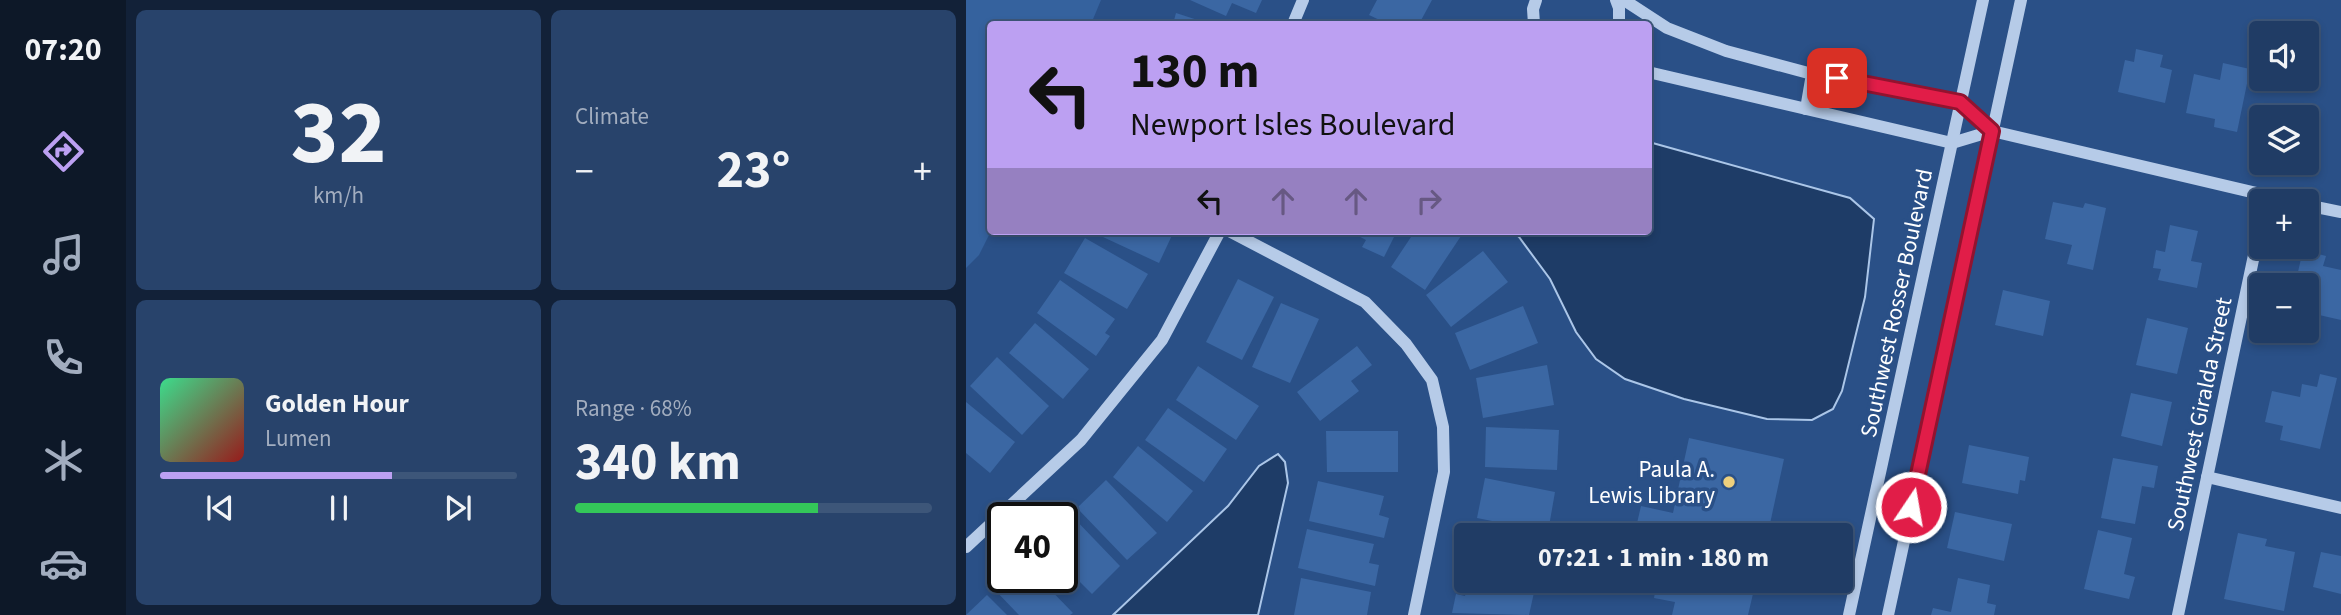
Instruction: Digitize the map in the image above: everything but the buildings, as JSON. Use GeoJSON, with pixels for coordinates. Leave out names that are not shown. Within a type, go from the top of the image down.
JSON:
{"type":"FeatureCollection","features":[{"type":"Feature","properties":{"kind":"street"},"geometry":{"type":"LineString","coordinates":[[1294,21],[1303,0]]}},
{"type":"Feature","properties":{"kind":"street"},"geometry":{"type":"LineString","coordinates":[[1522,0],[1535,4]]}},
{"type":"Feature","properties":{"kind":"street"},"geometry":{"type":"LineString","coordinates":[[1616,0],[1619,21]]}},
{"type":"Feature","properties":{"kind":"street"},"geometry":{"type":"LineString","coordinates":[[1624,0],[1667,28],[1726,51],[1812,74],[1960,102],[1992,131],[2249,195]]}},
{"type":"Feature","properties":{"kind":"street","name":"Southwest Rosser Boulevard"},"geometry":{"type":"LineString","coordinates":[[1849,615],[1983,0]]}},
{"type":"Feature","properties":{"kind":"street"},"geometry":{"type":"LineString","coordinates":[[1888,615],[2021,0]]}},
{"type":"Feature","properties":{"kind":"street"},"geometry":{"type":"LineString","coordinates":[[1652,73],[1952,143],[1992,131]]}},
{"type":"Feature","properties":{"kind":"street"},"geometry":{"type":"LineString","coordinates":[[1806,109],[1812,74]]}},
{"type":"Feature","properties":{"kind":"street"},"geometry":{"type":"LineString","coordinates":[[2319,208],[2341,212]]}},
{"type":"Feature","properties":{"kind":"street"},"geometry":{"type":"LineString","coordinates":[[966,547],[1081,440],[1162,340],[1218,235]]}},
{"type":"Feature","properties":{"kind":"street"},"geometry":{"type":"LineString","coordinates":[[1237,235],[1365,303],[1406,344],[1432,380],[1444,427],[1444,472],[1413,615]]}},
{"type":"Feature","properties":{"kind":"street","name":"Southwest Giralda Street"},"geometry":{"type":"LineString","coordinates":[[2178,615],[2253,259]]}},
{"type":"Feature","properties":{"kind":"street"},"geometry":{"type":"LineString","coordinates":[[2207,477],[2341,508]]}},
{"type":"Feature","properties":{"kind":"shaded area"},"geometry":{"type":"Polygon","coordinates":[[[966,0],[1101,0],[1092,21],[987,21],[989,235],[979,255],[966,268],[966,0]]]}},
{"type":"Feature","properties":{"kind":"shaded area"},"geometry":{"type":"Polygon","coordinates":[[[1652,143],[1850,198],[1874,219],[1865,297],[1842,391],[1833,409],[1812,420],[1767,419],[1684,399],[1625,379],[1596,359],[1576,332],[1550,279],[1517,235],[1652,235],[1652,143]]]}},
{"type":"Feature","properties":{"kind":"shaded area"},"geometry":{"type":"Polygon","coordinates":[[[1278,454],[1285,462],[1288,483],[1258,615],[1113,615],[1228,506],[1259,466],[1278,454]]]}},
{"type":"Feature","properties":{"kind":"place","name":"Paula A. Lewis Library"},"geometry":{"type":"Point","coordinates":[1729,482]}},
{"type":"Feature","properties":{"kind":"route"},"geometry":{"type":"LineString","coordinates":[[1837,78],[1960,102],[1992,131],[1911,507]]}}]}
